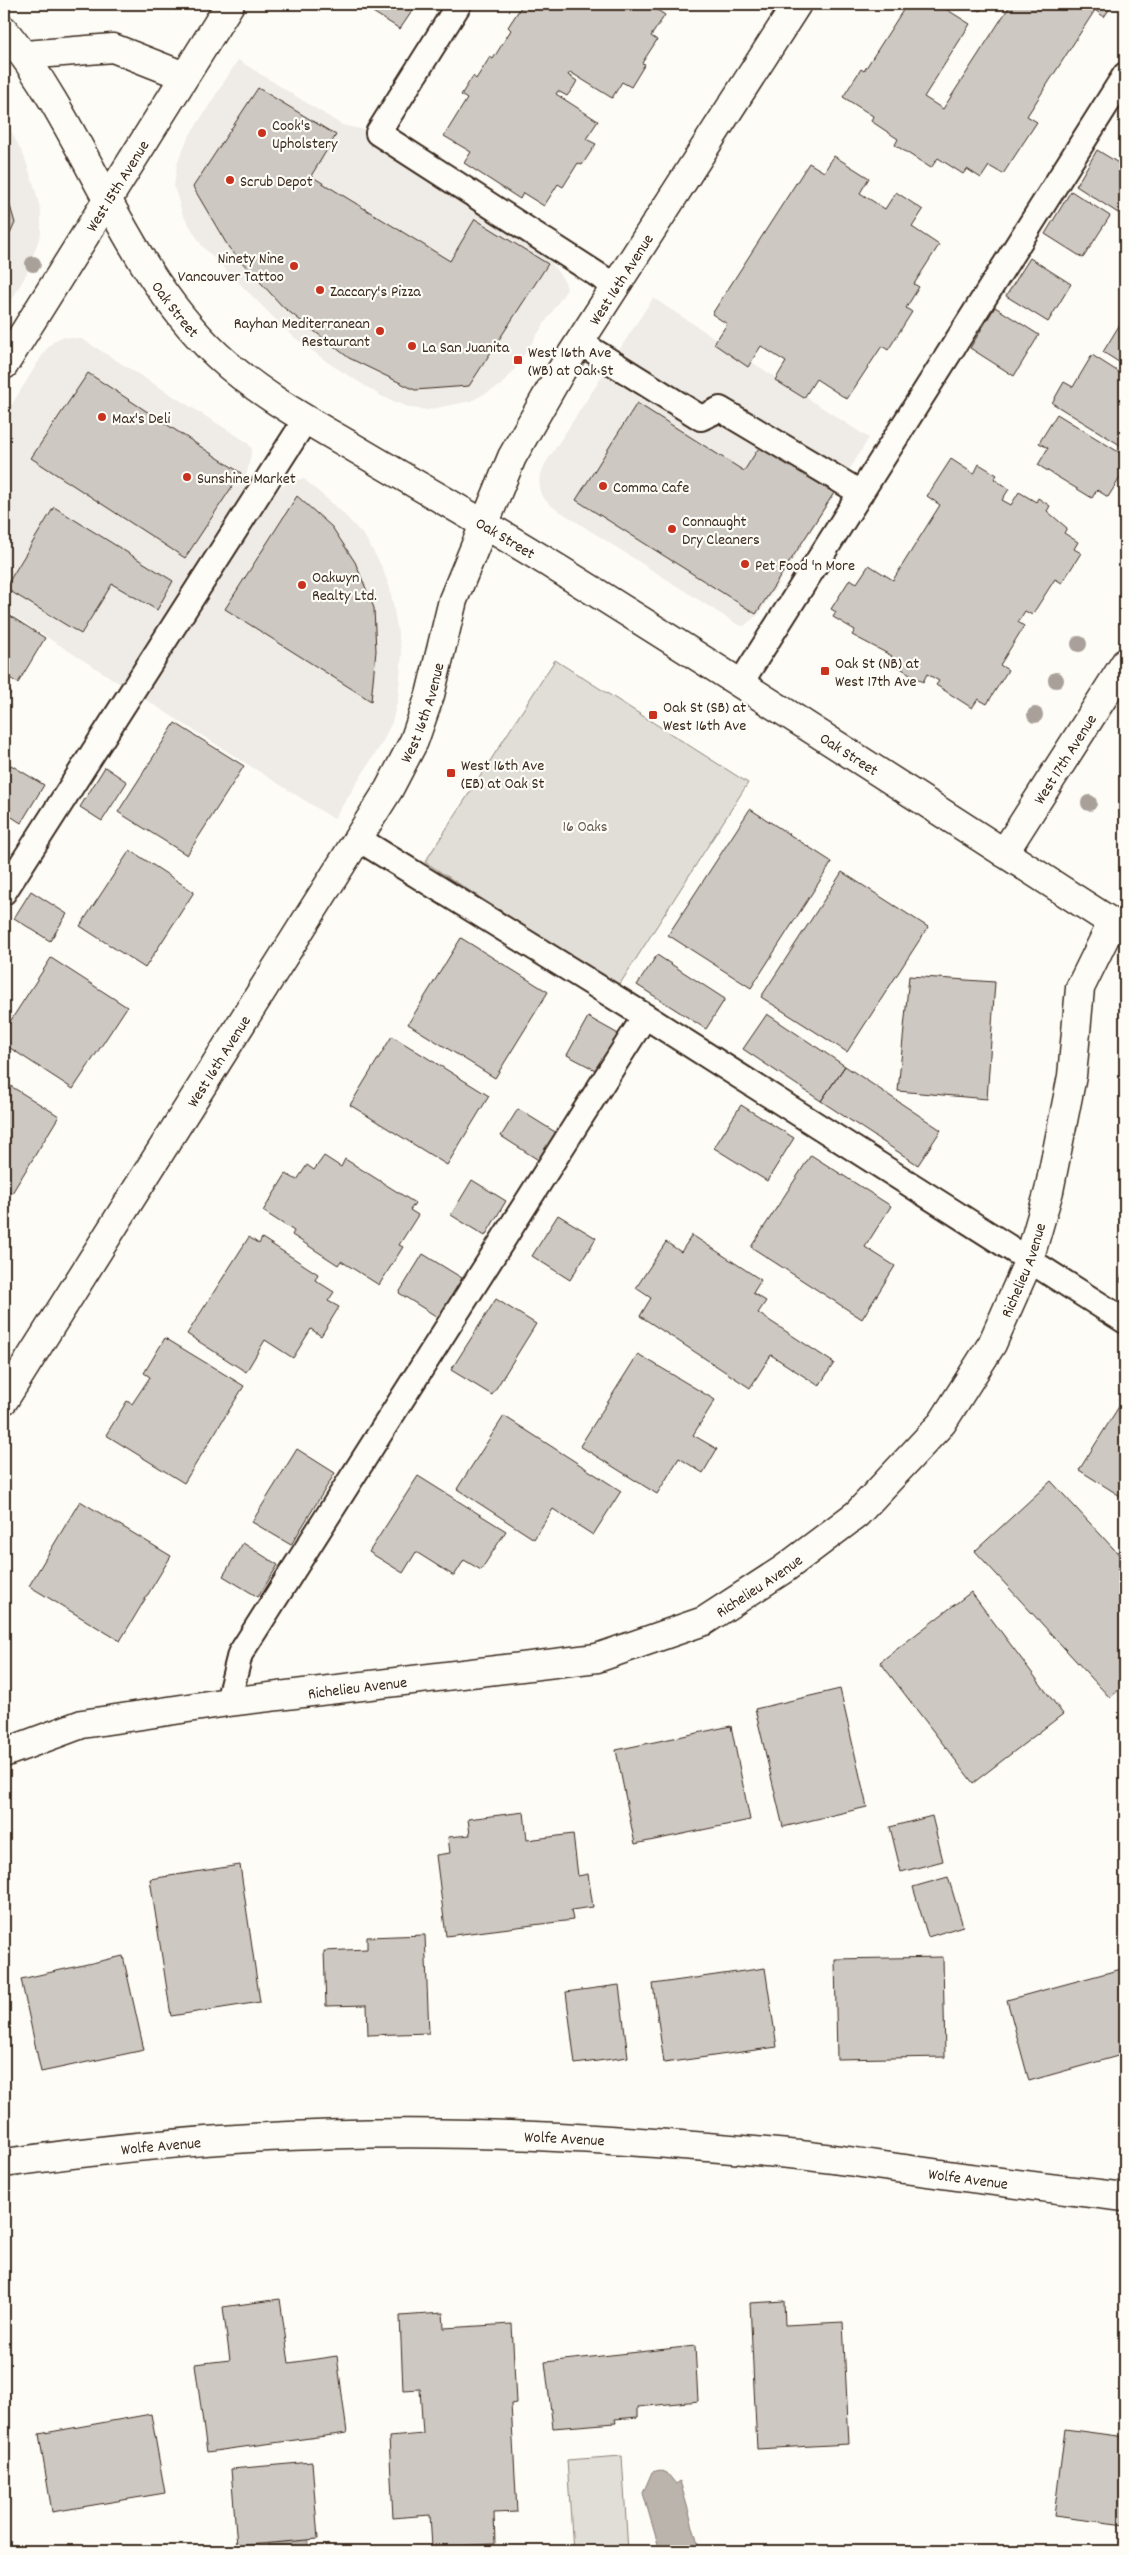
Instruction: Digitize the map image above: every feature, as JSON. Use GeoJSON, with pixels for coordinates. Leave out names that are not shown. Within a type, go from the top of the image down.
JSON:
{"type":"FeatureCollection","features":[{"type":"Feature","properties":{"kind":"street","name":"West 15th Avenue"},"geometry":{"type":"LineString","coordinates":[[4,365],[230,4]]}},
{"type":"Feature","properties":{"kind":"street","name":"West 16th Avenue"},"geometry":{"type":"LineString","coordinates":[[4,1400],[389,788],[414,741],[430,695],[453,600],[512,457],[579,342],[797,4]]}},
{"type":"Feature","properties":{"kind":"street","name":"Oak Street"},"geometry":{"type":"LineString","coordinates":[[4,30],[25,56],[52,98],[106,200],[151,277],[182,318],[218,357],[306,419],[561,570],[1119,927]]}},
{"type":"Feature","properties":{"kind":"street"},"geometry":{"type":"LineString","coordinates":[[25,56],[113,48],[184,76]]}},
{"type":"Feature","properties":{"kind":"street","name":"West 17th Avenue"},"geometry":{"type":"LineString","coordinates":[[1004,853],[1125,663]]}},
{"type":"Feature","properties":{"kind":"street","name":"Richelieu Avenue"},"geometry":{"type":"LineString","coordinates":[[4,1753],[82,1724],[228,1702],[597,1658],[704,1621],[784,1570],[857,1514],[942,1423],[992,1344],[1030,1260],[1049,1191],[1072,1076],[1080,988],[1119,927]]}},
{"type":"Feature","properties":{"kind":"street","name":"Wolfe Avenue"},"geometry":{"type":"LineString","coordinates":[[4,2163],[72,2153],[226,2140],[349,2135],[471,2134],[596,2139],[803,2155],[1040,2188],[1125,2197]]}},
{"type":"Feature","properties":{"kind":"lane"},"geometry":{"type":"LineString","coordinates":[[459,4],[378,133],[615,286]]}},
{"type":"Feature","properties":{"kind":"lane"},"geometry":{"type":"LineString","coordinates":[[740,684],[1125,75]]}},
{"type":"Feature","properties":{"kind":"lane"},"geometry":{"type":"LineString","coordinates":[[579,342],[701,418],[720,409],[861,493]]}},
{"type":"Feature","properties":{"kind":"lane"},"geometry":{"type":"LineString","coordinates":[[4,892],[306,419]]}},
{"type":"Feature","properties":{"kind":"lane"},"geometry":{"type":"LineString","coordinates":[[357,838],[645,1016],[1125,1321]]}},
{"type":"Feature","properties":{"kind":"lane"},"geometry":{"type":"LineString","coordinates":[[228,1702],[240,1654],[645,1016]]}},
{"type":"Feature","properties":{"kind":"shaded area"},"geometry":{"type":"Polygon","coordinates":[[[238,60],[342,125],[378,133],[558,250],[552,264],[565,282],[567,289],[512,373],[500,386],[471,401],[427,410],[411,408],[383,397],[327,362],[290,334],[202,246],[183,215],[174,187],[177,164],[187,140],[238,60]]]}},
{"type":"Feature","properties":{"kind":"shaded area"},"geometry":{"type":"Polygon","coordinates":[[[4,117],[24,156],[35,188],[41,212],[41,233],[27,273],[4,314],[4,117]]]}},
{"type":"Feature","properties":{"kind":"shaded area"},"geometry":{"type":"Polygon","coordinates":[[[653,298],[869,438],[759,614],[744,626],[738,625],[550,505],[541,495],[539,480],[545,464],[653,298]]]}},
{"type":"Feature","properties":{"kind":"shaded area"},"geometry":{"type":"Polygon","coordinates":[[[62,337],[82,339],[247,442],[252,449],[246,477],[273,494],[291,480],[304,479],[342,512],[365,537],[381,565],[390,588],[402,655],[398,699],[392,722],[382,743],[334,819],[4,610],[4,417],[45,351],[54,341],[62,337]]]}},
{"type":"Feature","properties":{"kind":"shaded area"},"geometry":{"type":"Polygon","coordinates":[[[660,2470],[667,2473],[676,2484],[680,2481],[699,2548],[686,2551],[660,2551],[643,2493],[652,2472],[660,2470]]]}},
{"type":"Feature","properties":{"kind":"shaded area"},"geometry":{"type":"Polygon","coordinates":[[[307,2536],[309,2551],[270,2551],[268,2541],[307,2536]]]}},
{"type":"Feature","properties":{"kind":"green space","name":"16 Oaks"},"geometry":{"type":"Polygon","coordinates":[[[555,660],[748,783],[618,987],[425,862],[555,660]]]}},
{"type":"Feature","properties":{"kind":"green space"},"geometry":{"type":"Polygon","coordinates":[[[622,2456],[628,2551],[573,2551],[567,2460],[622,2456]]]}},
{"type":"Feature","properties":{"kind":"building"},"geometry":{"type":"Polygon","coordinates":[[[360,4],[417,4],[400,29],[360,4]]]}},
{"type":"Feature","properties":{"kind":"building"},"geometry":{"type":"Polygon","coordinates":[[[523,4],[648,4],[665,15],[651,36],[657,40],[642,63],[645,64],[631,87],[622,82],[612,98],[570,72],[568,75],[577,81],[573,88],[567,96],[558,91],[556,94],[598,121],[586,139],[596,144],[582,165],[578,163],[563,187],[558,184],[544,206],[523,193],[520,199],[464,163],[471,152],[444,136],[467,99],[461,95],[473,76],[476,79],[490,57],[493,59],[511,30],[508,27],[523,4]]]}},
{"type":"Feature","properties":{"kind":"building"},"geometry":{"type":"Polygon","coordinates":[[[907,4],[938,4],[970,24],[924,97],[943,109],[1011,4],[1113,4],[1104,17],[1095,10],[1027,116],[1037,122],[1003,174],[989,166],[981,178],[967,169],[963,174],[938,158],[931,168],[895,145],[898,139],[871,121],[873,116],[843,97],[861,69],[864,71],[907,4]]]}},
{"type":"Feature","properties":{"kind":"building"},"geometry":{"type":"Polygon","coordinates":[[[968,4],[985,4],[980,11],[968,4]]]}},
{"type":"Feature","properties":{"kind":"building"},"geometry":{"type":"Polygon","coordinates":[[[258,88],[336,135],[311,176],[450,261],[475,219],[548,264],[469,386],[415,390],[349,358],[283,307],[229,248],[193,187],[258,88]]]}},
{"type":"Feature","properties":{"kind":"building"},"geometry":{"type":"Polygon","coordinates":[[[1097,150],[1125,167],[1125,201],[1118,213],[1076,186],[1097,150]]]}},
{"type":"Feature","properties":{"kind":"building"},"geometry":{"type":"Polygon","coordinates":[[[834,156],[869,178],[860,193],[885,209],[896,192],[923,210],[912,227],[939,245],[914,284],[919,287],[906,308],[912,312],[888,350],[882,346],[847,399],[816,379],[804,398],[775,380],[786,362],[761,346],[748,367],[714,344],[727,324],[712,314],[809,163],[824,172],[834,156]]]}},
{"type":"Feature","properties":{"kind":"building"},"geometry":{"type":"Polygon","coordinates":[[[1071,191],[1110,216],[1083,258],[1045,234],[1071,191]]]}},
{"type":"Feature","properties":{"kind":"building"},"geometry":{"type":"Polygon","coordinates":[[[4,197],[10,206],[15,223],[4,247],[4,197]]]}},
{"type":"Feature","properties":{"kind":"building"},"geometry":{"type":"Polygon","coordinates":[[[1030,258],[1071,284],[1048,322],[1006,296],[1030,258]]]}},
{"type":"Feature","properties":{"kind":"building"},"geometry":{"type":"Polygon","coordinates":[[[1125,277],[1125,291],[1119,287],[1125,277]]]}},
{"type":"Feature","properties":{"kind":"building"},"geometry":{"type":"Polygon","coordinates":[[[995,307],[1039,335],[1014,376],[970,348],[995,307]]]}},
{"type":"Feature","properties":{"kind":"building"},"geometry":{"type":"Polygon","coordinates":[[[1125,316],[1125,366],[1103,352],[1125,316]]]}},
{"type":"Feature","properties":{"kind":"building"},"geometry":{"type":"Polygon","coordinates":[[[1092,355],[1125,376],[1125,448],[1052,403],[1064,382],[1073,387],[1092,355]]]}},
{"type":"Feature","properties":{"kind":"building"},"geometry":{"type":"Polygon","coordinates":[[[88,373],[241,473],[185,558],[31,458],[88,373]]]}},
{"type":"Feature","properties":{"kind":"building"},"geometry":{"type":"Polygon","coordinates":[[[637,403],[744,471],[760,446],[834,493],[756,614],[576,500],[637,403]]]}},
{"type":"Feature","properties":{"kind":"building"},"geometry":{"type":"Polygon","coordinates":[[[1057,414],[1125,456],[1125,470],[1108,497],[1097,490],[1092,498],[1038,465],[1048,448],[1039,443],[1057,414]]]}},
{"type":"Feature","properties":{"kind":"building"},"geometry":{"type":"Polygon","coordinates":[[[951,459],[974,474],[979,464],[997,475],[994,479],[1009,489],[1002,500],[1011,505],[1019,492],[1036,502],[1038,498],[1050,506],[1047,511],[1067,528],[1064,533],[1078,542],[1074,549],[1081,553],[1062,583],[1055,579],[1032,615],[1025,611],[1018,622],[1024,626],[1000,665],[1008,670],[987,704],[978,699],[972,708],[936,685],[939,681],[927,674],[923,682],[889,661],[892,656],[852,635],[855,630],[833,617],[836,612],[831,609],[850,579],[857,583],[869,565],[893,580],[940,505],[927,496],[951,459]]]}},
{"type":"Feature","properties":{"kind":"building","name":"Oakwyn Realty Ltd."},"geometry":{"type":"Polygon","coordinates":[[[297,496],[332,527],[355,562],[374,608],[376,651],[371,701],[225,609],[297,496]]]}},
{"type":"Feature","properties":{"kind":"building"},"geometry":{"type":"Polygon","coordinates":[[[54,507],[173,581],[157,610],[112,584],[81,634],[5,588],[54,507]]]}},
{"type":"Feature","properties":{"kind":"building"},"geometry":{"type":"Polygon","coordinates":[[[4,612],[45,638],[18,683],[4,675],[4,612]]]}},
{"type":"Feature","properties":{"kind":"building"},"geometry":{"type":"Polygon","coordinates":[[[4,687],[11,692],[4,704],[4,687]]]}},
{"type":"Feature","properties":{"kind":"building"},"geometry":{"type":"Polygon","coordinates":[[[175,723],[244,766],[187,855],[118,812],[175,723]]]}},
{"type":"Feature","properties":{"kind":"building"},"geometry":{"type":"Polygon","coordinates":[[[11,765],[44,785],[21,823],[4,812],[4,776],[11,765]]]}},
{"type":"Feature","properties":{"kind":"building"},"geometry":{"type":"Polygon","coordinates":[[[105,767],[127,782],[102,821],[80,807],[105,767]]]}},
{"type":"Feature","properties":{"kind":"building"},"geometry":{"type":"Polygon","coordinates":[[[750,809],[832,862],[751,988],[668,935],[750,809]]]}},
{"type":"Feature","properties":{"kind":"building"},"geometry":{"type":"Polygon","coordinates":[[[130,850],[194,892],[145,968],[80,926],[130,850]]]}},
{"type":"Feature","properties":{"kind":"building"},"geometry":{"type":"Polygon","coordinates":[[[842,872],[928,927],[847,1052],[761,997],[842,872]]]}},
{"type":"Feature","properties":{"kind":"building"},"geometry":{"type":"Polygon","coordinates":[[[31,891],[67,914],[50,941],[14,918],[31,891]]]}},
{"type":"Feature","properties":{"kind":"building"},"geometry":{"type":"Polygon","coordinates":[[[461,938],[548,992],[495,1078],[408,1024],[461,938]]]}},
{"type":"Feature","properties":{"kind":"building"},"geometry":{"type":"Polygon","coordinates":[[[657,955],[725,999],[706,1029],[637,985],[657,955]]]}},
{"type":"Feature","properties":{"kind":"building"},"geometry":{"type":"Polygon","coordinates":[[[51,958],[127,1007],[73,1089],[4,1044],[4,1031],[51,958]]]}},
{"type":"Feature","properties":{"kind":"building"},"geometry":{"type":"Polygon","coordinates":[[[909,976],[995,982],[987,1099],[898,1091],[909,976]]]}},
{"type":"Feature","properties":{"kind":"building"},"geometry":{"type":"Polygon","coordinates":[[[767,1014],[845,1066],[821,1101],[743,1049],[767,1014]]]}},
{"type":"Feature","properties":{"kind":"building"},"geometry":{"type":"Polygon","coordinates":[[[588,1017],[622,1036],[601,1073],[567,1055],[588,1017]]]}},
{"type":"Feature","properties":{"kind":"building"},"geometry":{"type":"Polygon","coordinates":[[[392,1036],[489,1096],[447,1165],[350,1105],[392,1036]]]}},
{"type":"Feature","properties":{"kind":"building"},"geometry":{"type":"Polygon","coordinates":[[[845,1066],[941,1130],[918,1165],[821,1101],[845,1066]]]}},
{"type":"Feature","properties":{"kind":"building"},"geometry":{"type":"Polygon","coordinates":[[[4,1082],[59,1116],[12,1193],[4,1188],[4,1082]]]}},
{"type":"Feature","properties":{"kind":"building"},"geometry":{"type":"Polygon","coordinates":[[[741,1105],[794,1138],[767,1181],[714,1148],[741,1105]]]}},
{"type":"Feature","properties":{"kind":"building"},"geometry":{"type":"Polygon","coordinates":[[[518,1109],[560,1135],[543,1163],[501,1136],[518,1109]]]}},
{"type":"Feature","properties":{"kind":"building"},"geometry":{"type":"Polygon","coordinates":[[[811,1155],[891,1206],[865,1247],[895,1266],[862,1319],[751,1247],[811,1155]]]}},
{"type":"Feature","properties":{"kind":"building"},"geometry":{"type":"Polygon","coordinates":[[[324,1156],[341,1167],[345,1159],[415,1203],[410,1210],[418,1215],[399,1245],[403,1247],[379,1285],[341,1261],[338,1265],[292,1235],[294,1231],[263,1211],[286,1174],[297,1180],[307,1165],[314,1170],[324,1156]]]}},
{"type":"Feature","properties":{"kind":"building"},"geometry":{"type":"Polygon","coordinates":[[[472,1180],[506,1201],[485,1236],[451,1215],[472,1180]]]}},
{"type":"Feature","properties":{"kind":"building"},"geometry":{"type":"Polygon","coordinates":[[[558,1215],[596,1238],[570,1280],[532,1256],[558,1215]]]}},
{"type":"Feature","properties":{"kind":"building"},"geometry":{"type":"Polygon","coordinates":[[[692,1235],[761,1280],[753,1293],[766,1301],[758,1313],[834,1363],[819,1386],[771,1355],[750,1388],[640,1316],[651,1298],[636,1288],[666,1242],[681,1252],[692,1235]]]}},
{"type":"Feature","properties":{"kind":"building"},"geometry":{"type":"Polygon","coordinates":[[[249,1237],[259,1244],[262,1238],[318,1274],[315,1280],[334,1292],[328,1301],[339,1307],[321,1336],[311,1329],[293,1358],[265,1340],[246,1372],[187,1334],[249,1237]]]}},
{"type":"Feature","properties":{"kind":"building"},"geometry":{"type":"Polygon","coordinates":[[[423,1254],[462,1278],[439,1318],[399,1293],[423,1254]]]}},
{"type":"Feature","properties":{"kind":"building"},"geometry":{"type":"Polygon","coordinates":[[[1125,1271],[1125,1285],[1119,1281],[1125,1271]]]}},
{"type":"Feature","properties":{"kind":"building"},"geometry":{"type":"Polygon","coordinates":[[[496,1299],[536,1324],[492,1395],[451,1370],[496,1299]]]}},
{"type":"Feature","properties":{"kind":"building"},"geometry":{"type":"Polygon","coordinates":[[[165,1338],[244,1386],[184,1483],[106,1435],[127,1401],[132,1404],[150,1377],[144,1373],[165,1338]]]}},
{"type":"Feature","properties":{"kind":"building"},"geometry":{"type":"Polygon","coordinates":[[[638,1354],[715,1400],[693,1435],[717,1449],[703,1473],[679,1458],[657,1494],[580,1446],[638,1354]]]}},
{"type":"Feature","properties":{"kind":"building"},"geometry":{"type":"Polygon","coordinates":[[[1125,1397],[1125,1499],[1079,1470],[1125,1397]]]}},
{"type":"Feature","properties":{"kind":"building"},"geometry":{"type":"Polygon","coordinates":[[[504,1416],[621,1491],[593,1535],[553,1509],[534,1539],[457,1489],[504,1416]]]}},
{"type":"Feature","properties":{"kind":"building"},"geometry":{"type":"Polygon","coordinates":[[[297,1449],[335,1473],[291,1545],[252,1522],[297,1449]]]}},
{"type":"Feature","properties":{"kind":"building"},"geometry":{"type":"Polygon","coordinates":[[[418,1476],[506,1531],[481,1570],[464,1560],[454,1576],[416,1552],[403,1573],[369,1552],[418,1476]]]}},
{"type":"Feature","properties":{"kind":"building"},"geometry":{"type":"Polygon","coordinates":[[[1051,1481],[1125,1561],[1125,1684],[1110,1698],[975,1551],[1051,1481]]]}},
{"type":"Feature","properties":{"kind":"building"},"geometry":{"type":"Polygon","coordinates":[[[80,1501],[171,1556],[120,1641],[29,1586],[80,1501]]]}},
{"type":"Feature","properties":{"kind":"building"},"geometry":{"type":"Polygon","coordinates":[[[243,1543],[278,1565],[258,1597],[223,1576],[243,1543]]]}},
{"type":"Feature","properties":{"kind":"building"},"geometry":{"type":"Polygon","coordinates":[[[971,1592],[1063,1714],[973,1783],[880,1662],[971,1592]]]}},
{"type":"Feature","properties":{"kind":"building"},"geometry":{"type":"Polygon","coordinates":[[[840,1689],[867,1807],[783,1827],[755,1709],[840,1689]]]}},
{"type":"Feature","properties":{"kind":"building"},"geometry":{"type":"Polygon","coordinates":[[[731,1726],[750,1820],[635,1844],[616,1750],[731,1726]]]}},
{"type":"Feature","properties":{"kind":"building"},"geometry":{"type":"Polygon","coordinates":[[[524,1812],[527,1840],[573,1834],[578,1876],[588,1874],[593,1907],[571,1910],[573,1920],[446,1936],[436,1855],[450,1853],[448,1837],[470,1835],[468,1819],[524,1812]]]}},
{"type":"Feature","properties":{"kind":"building"},"geometry":{"type":"Polygon","coordinates":[[[932,1816],[943,1861],[901,1872],[890,1827],[932,1816]]]}},
{"type":"Feature","properties":{"kind":"building"},"geometry":{"type":"Polygon","coordinates":[[[240,1865],[260,2002],[171,2016],[150,1879],[240,1865]]]}},
{"type":"Feature","properties":{"kind":"building"},"geometry":{"type":"Polygon","coordinates":[[[948,1877],[963,1926],[928,1937],[913,1887],[948,1877]]]}},
{"type":"Feature","properties":{"kind":"building"},"geometry":{"type":"Polygon","coordinates":[[[425,1935],[429,2033],[368,2035],[367,2005],[326,2006],[324,1951],[367,1949],[367,1937],[425,1935]]]}},
{"type":"Feature","properties":{"kind":"building"},"geometry":{"type":"Polygon","coordinates":[[[123,1956],[144,2050],[41,2072],[21,1979],[123,1956]]]}},
{"type":"Feature","properties":{"kind":"building"},"geometry":{"type":"Polygon","coordinates":[[[943,1957],[945,2057],[837,2059],[835,1959],[943,1957]]]}},
{"type":"Feature","properties":{"kind":"building"},"geometry":{"type":"Polygon","coordinates":[[[765,1968],[777,2047],[664,2063],[653,1984],[765,1968]]]}},
{"type":"Feature","properties":{"kind":"building"},"geometry":{"type":"Polygon","coordinates":[[[1125,1968],[1125,2054],[1029,2081],[1007,2000],[1125,1968]]]}},
{"type":"Feature","properties":{"kind":"building"},"geometry":{"type":"Polygon","coordinates":[[[619,1985],[628,2057],[575,2064],[566,1992],[619,1985]]]}},
{"type":"Feature","properties":{"kind":"building"},"geometry":{"type":"Polygon","coordinates":[[[280,2299],[289,2363],[337,2356],[347,2433],[207,2452],[195,2364],[230,2360],[223,2307],[280,2299]]]}},
{"type":"Feature","properties":{"kind":"building"},"geometry":{"type":"Polygon","coordinates":[[[784,2301],[785,2325],[843,2322],[849,2444],[757,2449],[750,2303],[784,2301]]]}},
{"type":"Feature","properties":{"kind":"building"},"geometry":{"type":"Polygon","coordinates":[[[443,2313],[444,2328],[512,2324],[516,2403],[511,2404],[517,2512],[494,2513],[495,2544],[432,2547],[430,2515],[393,2518],[389,2437],[423,2434],[420,2389],[403,2390],[400,2316],[443,2313]]]}},
{"type":"Feature","properties":{"kind":"building"},"geometry":{"type":"Polygon","coordinates":[[[695,2346],[698,2401],[638,2407],[638,2417],[615,2419],[616,2423],[553,2428],[545,2362],[695,2346]]]}},
{"type":"Feature","properties":{"kind":"building"},"geometry":{"type":"Polygon","coordinates":[[[151,2414],[165,2493],[52,2512],[39,2434],[151,2414]]]}},
{"type":"Feature","properties":{"kind":"building"},"geometry":{"type":"Polygon","coordinates":[[[1065,2429],[1125,2437],[1125,2525],[1054,2516],[1065,2429]]]}},
{"type":"Feature","properties":{"kind":"building"},"geometry":{"type":"Polygon","coordinates":[[[312,2462],[318,2539],[237,2546],[231,2469],[312,2462]]]}},
{"type":"Feature","properties":{"kind":"place","name":"Cook's Upholstery"},"geometry":{"type":"Point","coordinates":[262,133]}},
{"type":"Feature","properties":{"kind":"place","name":"Scrub Depot"},"geometry":{"type":"Point","coordinates":[230,180]}},
{"type":"Feature","properties":{"kind":"place","name":"Ninety Nine Vancouver Tattoo"},"geometry":{"type":"Point","coordinates":[294,266]}},
{"type":"Feature","properties":{"kind":"place","name":"Zaccary's Pizza"},"geometry":{"type":"Point","coordinates":[320,290]}},
{"type":"Feature","properties":{"kind":"place","name":"Rayhan Mediterranean Restaurant"},"geometry":{"type":"Point","coordinates":[380,331]}},
{"type":"Feature","properties":{"kind":"place","name":"La San Juanita"},"geometry":{"type":"Point","coordinates":[412,346]}},
{"type":"Feature","properties":{"kind":"place","name":"West 16th Ave (WB) at Oak St"},"geometry":{"type":"Point","coordinates":[518,360]}},
{"type":"Feature","properties":{"kind":"place","name":"Max's Deli"},"geometry":{"type":"Point","coordinates":[102,417]}},
{"type":"Feature","properties":{"kind":"place","name":"Sunshine Market"},"geometry":{"type":"Point","coordinates":[187,477]}},
{"type":"Feature","properties":{"kind":"place","name":"Comma Cafe"},"geometry":{"type":"Point","coordinates":[603,486]}},
{"type":"Feature","properties":{"kind":"place","name":"Connaught Dry Cleaners"},"geometry":{"type":"Point","coordinates":[672,529]}},
{"type":"Feature","properties":{"kind":"place","name":"Pet Food 'n More"},"geometry":{"type":"Point","coordinates":[745,564]}},
{"type":"Feature","properties":{"kind":"place","name":"Oakwyn Realty Ltd."},"geometry":{"type":"Point","coordinates":[302,585]}},
{"type":"Feature","properties":{"kind":"place","name":"Oak St (NB) at West 17th Ave"},"geometry":{"type":"Point","coordinates":[825,671]}},
{"type":"Feature","properties":{"kind":"place","name":"Oak St (SB) at West 16th Ave"},"geometry":{"type":"Point","coordinates":[653,715]}},
{"type":"Feature","properties":{"kind":"place","name":"West 16th Ave (EB) at Oak St"},"geometry":{"type":"Point","coordinates":[451,773]}}]}
